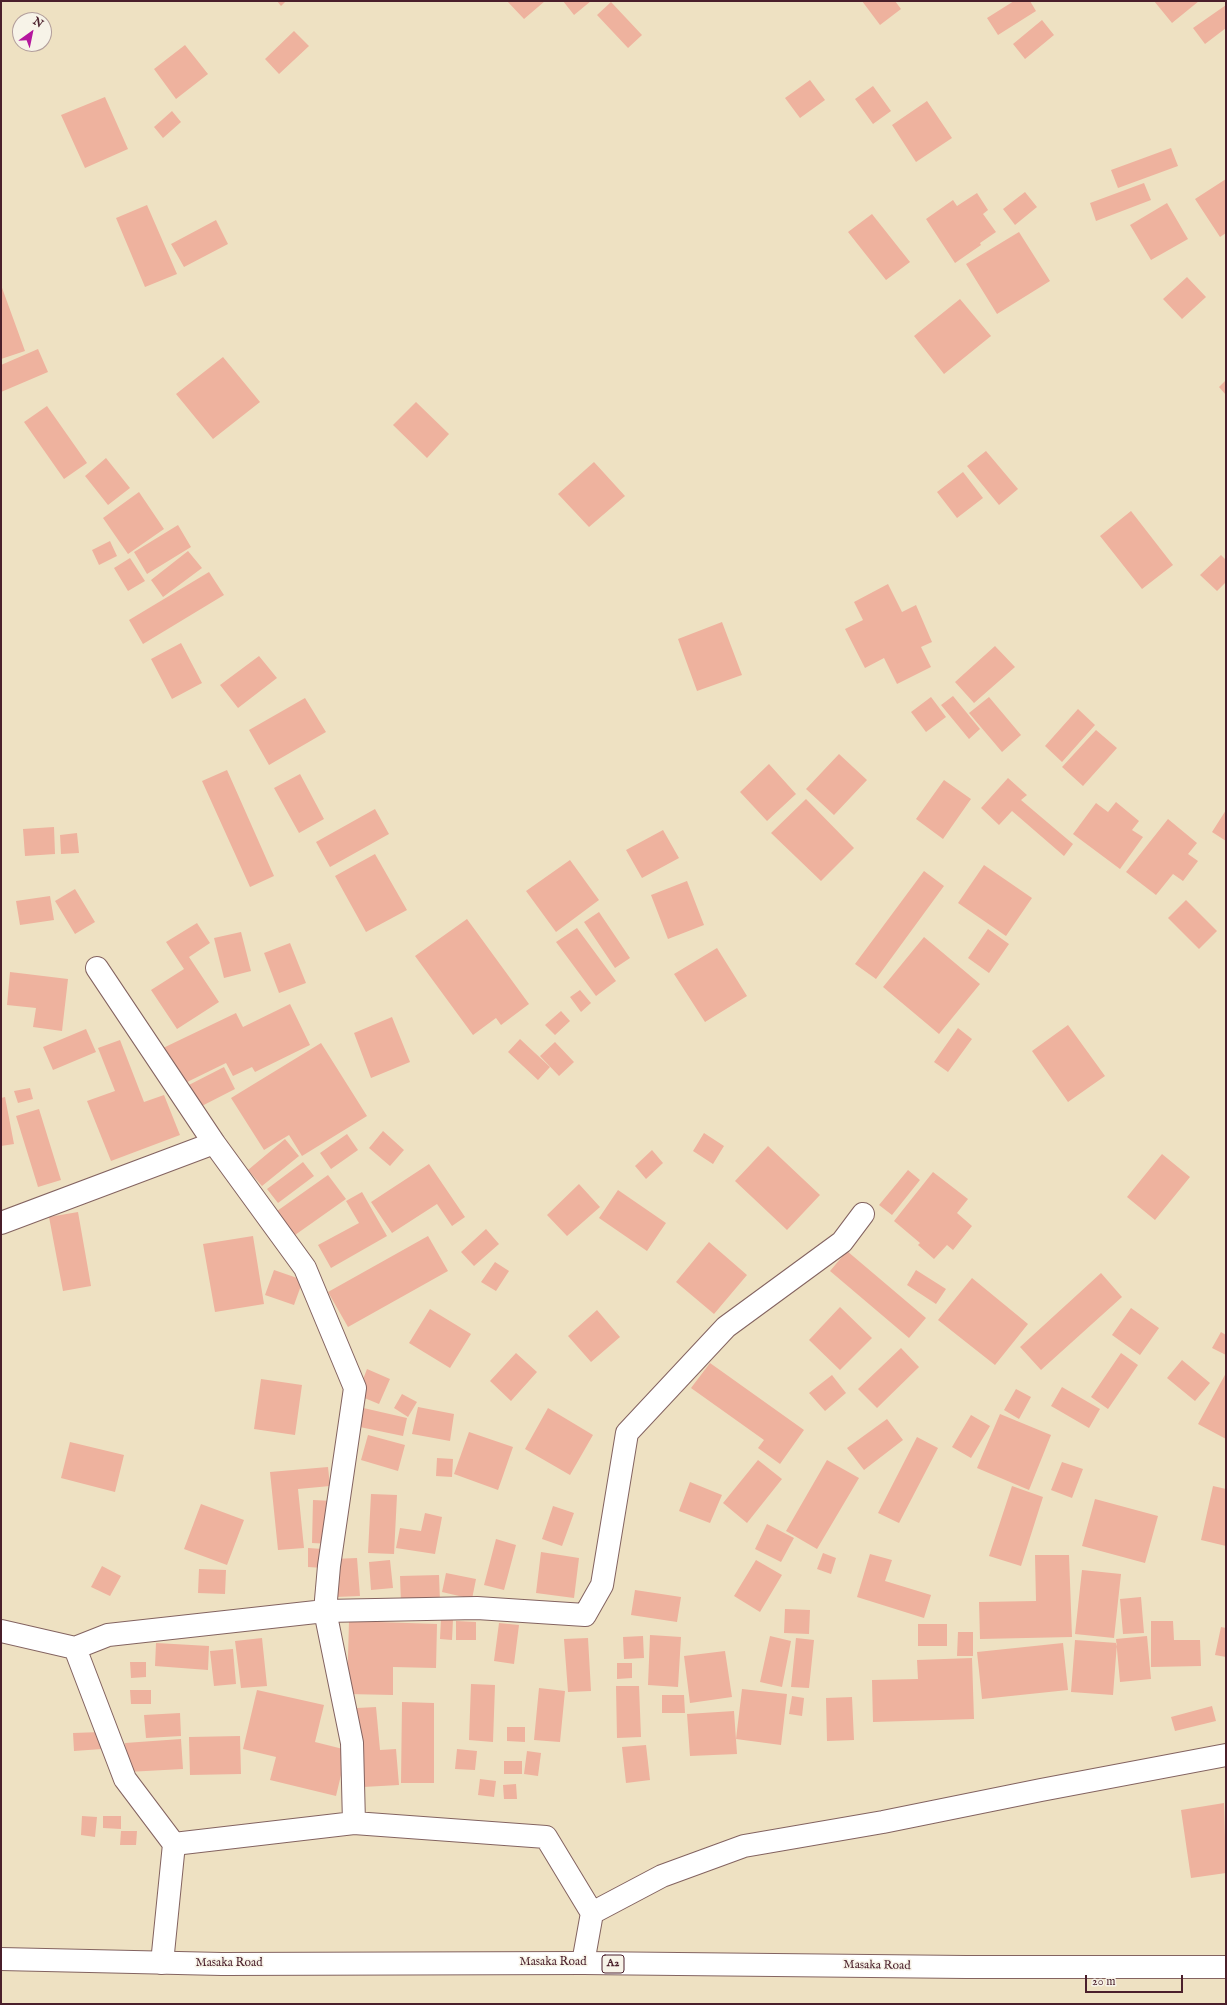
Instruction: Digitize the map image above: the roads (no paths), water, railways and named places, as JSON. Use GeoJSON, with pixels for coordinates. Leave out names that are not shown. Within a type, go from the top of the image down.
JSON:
{"type":"FeatureCollection","features":[{"type":"Feature","properties":{"kind":"street"},"geometry":{"type":"LineString","coordinates":[[97,968],[214,1143],[305,1268],[355,1388],[329,1566],[325,1611],[352,1743],[354,1823]]}},
{"type":"Feature","properties":{"kind":"street"},"geometry":{"type":"LineString","coordinates":[[1,1223],[214,1143]]}},
{"type":"Feature","properties":{"kind":"street"},"geometry":{"type":"LineString","coordinates":[[1,1631],[75,1648],[108,1635],[325,1611],[477,1608],[585,1615],[602,1585],[627,1433],[726,1327],[842,1242],[863,1214]]}},
{"type":"Feature","properties":{"kind":"street"},"geometry":{"type":"LineString","coordinates":[[75,1648],[125,1779],[174,1844],[162,1963]]}},
{"type":"Feature","properties":{"kind":"street"},"geometry":{"type":"LineString","coordinates":[[592,1913],[662,1876],[744,1846],[883,1822],[1226,1754]]}},
{"type":"Feature","properties":{"kind":"street"},"geometry":{"type":"LineString","coordinates":[[174,1844],[354,1823],[546,1837],[592,1913],[583,1963]]}},
{"type":"Feature","properties":{"kind":"street","name":"Masaka Road"},"geometry":{"type":"LineString","coordinates":[[1,1959],[162,1963],[583,1963],[966,1967],[1226,1966]]}}]}
